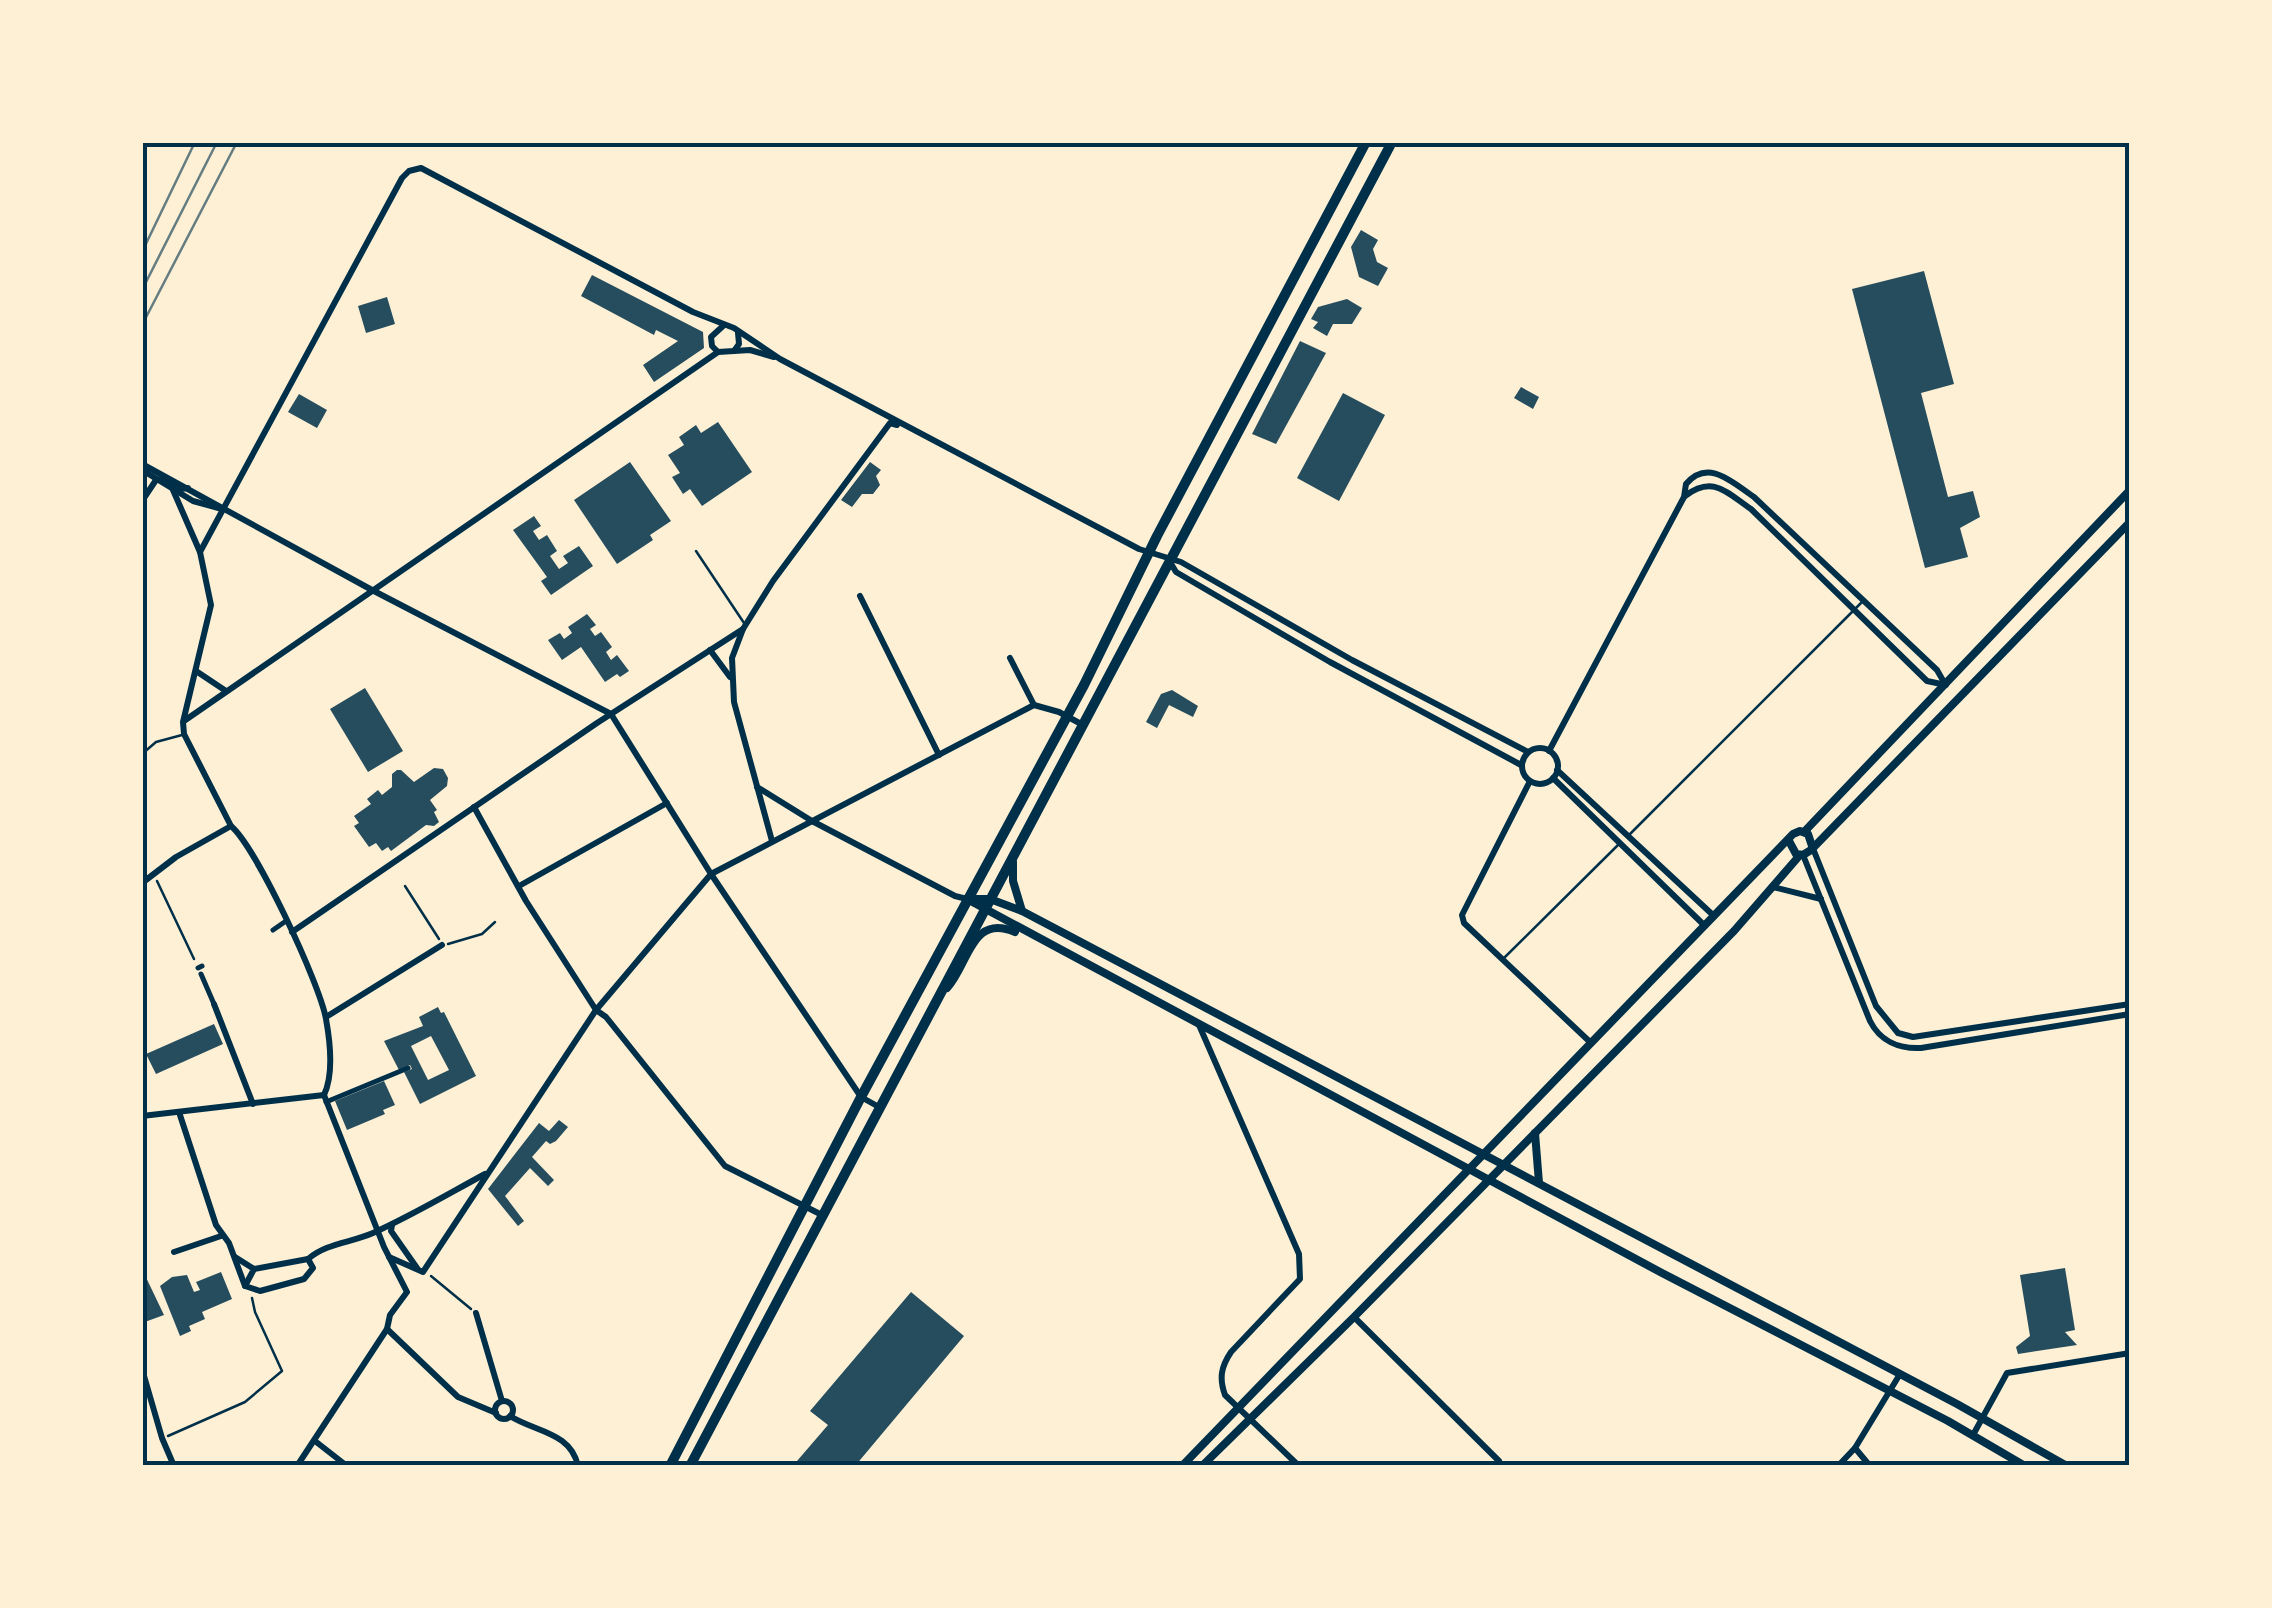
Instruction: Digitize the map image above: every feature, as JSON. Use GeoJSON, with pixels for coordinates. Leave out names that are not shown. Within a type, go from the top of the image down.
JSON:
{"type":"FeatureCollection","features":[{"type":"Feature","properties":{"kind":"main road"},"geometry":{"type":"LineString","coordinates":[[670,1466],[1366,142]]}},
{"type":"Feature","properties":{"kind":"main road"},"geometry":{"type":"LineString","coordinates":[[690,1466],[1392,142]]}},
{"type":"Feature","properties":{"kind":"street"},"geometry":{"type":"LineString","coordinates":[[200,552],[398,186],[409,171],[422,168],[737,332],[903,426],[1148,554],[1181,562],[1352,660],[1528,752]]}},
{"type":"Feature","properties":{"kind":"street"},"geometry":{"type":"LineString","coordinates":[[693,312],[713,332]]}},
{"type":"Feature","properties":{"kind":"street"},"geometry":{"type":"LineString","coordinates":[[718,352],[711,341],[713,332],[724,326]]}},
{"type":"Feature","properties":{"kind":"street"},"geometry":{"type":"LineString","coordinates":[[734,351],[739,344],[737,332]]}},
{"type":"Feature","properties":{"kind":"street"},"geometry":{"type":"LineString","coordinates":[[183,722],[718,352],[750,350],[780,359]]}},
{"type":"Feature","properties":{"kind":"street"},"geometry":{"type":"LineString","coordinates":[[772,841],[731,679],[732,658],[744,626],[773,581],[890,423],[903,426]]}},
{"type":"Feature","properties":{"kind":"street"},"geometry":{"type":"LineString","coordinates":[[142,467],[173,490],[224,510]]}},
{"type":"Feature","properties":{"kind":"street"},"geometry":{"type":"LineString","coordinates":[[142,467],[154,469],[372,590],[612,714],[711,874],[861,1097],[880,1107]]}},
{"type":"Feature","properties":{"kind":"street"},"geometry":{"type":"LineString","coordinates":[[1549,751],[1684,496],[1686,484],[1693,476],[1711,471],[1754,497],[1937,670],[1958,697]]}},
{"type":"Feature","properties":{"kind":"street"},"geometry":{"type":"LineString","coordinates":[[142,501],[161,478],[181,489],[190,488]]}},
{"type":"Feature","properties":{"kind":"street"},"geometry":{"type":"LineString","coordinates":[[1684,496],[1699,485],[1724,490],[1751,509],[1926,681],[1946,685]]}},
{"type":"Feature","properties":{"kind":"street"},"geometry":{"type":"LineString","coordinates":[[173,490],[200,552],[210,605],[183,722],[184,734],[231,826],[268,883],[326,1017],[330,1075],[325,1098],[377,1231],[407,1292],[297,1466]]}},
{"type":"Feature","properties":{"kind":"street"},"geometry":{"type":"LineString","coordinates":[[1804,832],[2130,490]]}},
{"type":"Feature","properties":{"kind":"street"},"geometry":{"type":"LineString","coordinates":[[1202,1466],[1354,1318],[2130,522]]}},
{"type":"Feature","properties":{"kind":"street"},"geometry":{"type":"LineString","coordinates":[[1170,561],[1176,572],[1330,662],[1522,766],[1530,781],[1544,784],[1558,770]]}},
{"type":"Feature","properties":{"kind":"street"},"geometry":{"type":"LineString","coordinates":[[860,596],[938,755]]}},
{"type":"Feature","properties":{"kind":"street"},"geometry":{"type":"LineString","coordinates":[[292,932],[744,626]]}},
{"type":"Feature","properties":{"kind":"street"},"geometry":{"type":"LineString","coordinates":[[710,650],[731,679]]}},
{"type":"Feature","properties":{"kind":"street"},"geometry":{"type":"LineString","coordinates":[[1010,658],[1034,705],[1083,724]]}},
{"type":"Feature","properties":{"kind":"street"},"geometry":{"type":"LineString","coordinates":[[196,671],[226,691]]}},
{"type":"Feature","properties":{"kind":"street"},"geometry":{"type":"LineString","coordinates":[[420,1270],[596,1010],[711,874],[1034,705]]}},
{"type":"Feature","properties":{"kind":"street"},"geometry":{"type":"LineString","coordinates":[[1522,766],[1528,752],[1537,748],[1549,751],[1555,756],[1558,770],[1715,917]]}},
{"type":"Feature","properties":{"kind":"street"},"geometry":{"type":"LineString","coordinates":[[1553,778],[1704,926]]}},
{"type":"Feature","properties":{"kind":"street"},"geometry":{"type":"LineString","coordinates":[[1530,781],[1462,916],[1464,923],[1590,1042]]}},
{"type":"Feature","properties":{"kind":"street"},"geometry":{"type":"LineString","coordinates":[[756,786],[812,821],[955,896],[990,899],[1022,911],[2068,1466]]}},
{"type":"Feature","properties":{"kind":"street"},"geometry":{"type":"LineString","coordinates":[[518,886],[667,803]]}},
{"type":"Feature","properties":{"kind":"street"},"geometry":{"type":"LineString","coordinates":[[474,808],[596,1010],[606,1016],[725,1166],[822,1214]]}},
{"type":"Feature","properties":{"kind":"street"},"geometry":{"type":"LineString","coordinates":[[142,883],[231,826]]}},
{"type":"Feature","properties":{"kind":"street"},"geometry":{"type":"LineString","coordinates":[[1182,1466],[1796,832],[1811,837],[1876,1006],[1898,1033],[1913,1037],[2130,1004]]}},
{"type":"Feature","properties":{"kind":"street"},"geometry":{"type":"LineString","coordinates":[[1789,842],[1792,850],[1802,855],[1874,1030],[1898,1046],[1921,1048],[2130,1014]]}},
{"type":"Feature","properties":{"kind":"street"},"geometry":{"type":"LineString","coordinates":[[1014,854],[1013,881],[1022,911]]}},
{"type":"Feature","properties":{"kind":"street"},"geometry":{"type":"LineString","coordinates":[[1773,888],[1822,900]]}},
{"type":"Feature","properties":{"kind":"street"},"geometry":{"type":"LineString","coordinates":[[967,899],[1662,1273],[1948,1421],[2025,1466]]}},
{"type":"Feature","properties":{"kind":"street"},"geometry":{"type":"LineString","coordinates":[[272,930],[286,921]]}},
{"type":"Feature","properties":{"kind":"street"},"geometry":{"type":"LineString","coordinates":[[940,994],[952,983],[980,934],[996,927],[1034,937]]}},
{"type":"Feature","properties":{"kind":"street"},"geometry":{"type":"LineString","coordinates":[[326,1017],[442,945]]}},
{"type":"Feature","properties":{"kind":"street"},"geometry":{"type":"LineString","coordinates":[[200,970],[252,1104]]}},
{"type":"Feature","properties":{"kind":"street"},"geometry":{"type":"LineString","coordinates":[[1199,1024],[1299,1254],[1301,1268],[1300,1279],[1292,1290],[1224,1362],[1221,1384],[1225,1395],[1300,1466]]}},
{"type":"Feature","properties":{"kind":"street"},"geometry":{"type":"LineString","coordinates":[[142,1116],[325,1098],[408,1068]]}},
{"type":"Feature","properties":{"kind":"street"},"geometry":{"type":"LineString","coordinates":[[179,1112],[221,1236],[229,1243],[248,1288]]}},
{"type":"Feature","properties":{"kind":"street"},"geometry":{"type":"LineString","coordinates":[[1535,1132],[1539,1183]]}},
{"type":"Feature","properties":{"kind":"street"},"geometry":{"type":"LineString","coordinates":[[234,1255],[254,1268],[308,1259],[325,1246],[377,1231],[486,1174]]}},
{"type":"Feature","properties":{"kind":"street"},"geometry":{"type":"LineString","coordinates":[[458,1188],[467,1191],[469,1201]]}},
{"type":"Feature","properties":{"kind":"street"},"geometry":{"type":"LineString","coordinates":[[1431,1208],[1446,1223]]}},
{"type":"Feature","properties":{"kind":"street"},"geometry":{"type":"LineString","coordinates":[[371,1214],[394,1222]]}},
{"type":"Feature","properties":{"kind":"street"},"geometry":{"type":"LineString","coordinates":[[394,1222],[390,1231],[420,1270]]}},
{"type":"Feature","properties":{"kind":"street"},"geometry":{"type":"LineString","coordinates":[[174,1252],[221,1236]]}},
{"type":"Feature","properties":{"kind":"street"},"geometry":{"type":"LineString","coordinates":[[389,1257],[420,1270]]}},
{"type":"Feature","properties":{"kind":"street"},"geometry":{"type":"LineString","coordinates":[[248,1288],[304,1279],[312,1268],[308,1259]]}},
{"type":"Feature","properties":{"kind":"street"},"geometry":{"type":"LineString","coordinates":[[248,1288],[254,1268]]}},
{"type":"Feature","properties":{"kind":"street"},"geometry":{"type":"LineString","coordinates":[[476,1313],[502,1401]]}},
{"type":"Feature","properties":{"kind":"street"},"geometry":{"type":"LineString","coordinates":[[1354,1318],[1500,1461]]}},
{"type":"Feature","properties":{"kind":"street"},"geometry":{"type":"LineString","coordinates":[[386,1330],[458,1397],[552,1435],[570,1446],[578,1466]]}},
{"type":"Feature","properties":{"kind":"street"},"geometry":{"type":"LineString","coordinates":[[1973,1435],[2007,1373],[2130,1353]]}},
{"type":"Feature","properties":{"kind":"street"},"geometry":{"type":"LineString","coordinates":[[142,1369],[174,1466]]}},
{"type":"Feature","properties":{"kind":"street"},"geometry":{"type":"LineString","coordinates":[[1838,1466],[1855,1448],[1900,1374]]}},
{"type":"Feature","properties":{"kind":"street"},"geometry":{"type":"LineString","coordinates":[[496,1413],[497,1404],[502,1401]]}},
{"type":"Feature","properties":{"kind":"street"},"geometry":{"type":"LineString","coordinates":[[502,1401],[512,1405],[510,1416]]}},
{"type":"Feature","properties":{"kind":"street"},"geometry":{"type":"LineString","coordinates":[[315,1441],[347,1466]]}},
{"type":"Feature","properties":{"kind":"street"},"geometry":{"type":"LineString","coordinates":[[1855,1448],[1870,1466]]}},
{"type":"Feature","properties":{"kind":"lane"},"geometry":{"type":"LineString","coordinates":[[696,551],[744,626]]}},
{"type":"Feature","properties":{"kind":"lane"},"geometry":{"type":"LineString","coordinates":[[1628,836],[1864,600]]}},
{"type":"Feature","properties":{"kind":"lane"},"geometry":{"type":"LineString","coordinates":[[142,754],[156,742],[184,734]]}},
{"type":"Feature","properties":{"kind":"lane"},"geometry":{"type":"LineString","coordinates":[[1503,959],[1619,843]]}},
{"type":"Feature","properties":{"kind":"path"},"geometry":{"type":"LineString","coordinates":[[154,873],[200,970]]}},
{"type":"Feature","properties":{"kind":"path"},"geometry":{"type":"LineString","coordinates":[[405,886],[442,945],[482,934],[496,922]]}},
{"type":"Feature","properties":{"kind":"path"},"geometry":{"type":"LineString","coordinates":[[420,1270],[476,1313]]}},
{"type":"Feature","properties":{"kind":"path"},"geometry":{"type":"LineString","coordinates":[[162,1438],[245,1402],[282,1371],[248,1288]]}},
{"type":"Feature","properties":{"kind":"building"},"geometry":{"type":"Polygon","coordinates":[[[1361,230],[1378,240],[1373,249],[1377,262],[1388,268],[1378,286],[1359,277],[1351,247],[1361,230]]]}},
{"type":"Feature","properties":{"kind":"building"},"geometry":{"type":"Polygon","coordinates":[[[1924,271],[1954,384],[1921,393],[1948,497],[1973,491],[1980,517],[1960,528],[1968,557],[1925,568],[1852,289],[1924,271]]]}},
{"type":"Feature","properties":{"kind":"building"},"geometry":{"type":"Polygon","coordinates":[[[592,275],[703,332],[704,348],[654,382],[643,365],[678,341],[656,330],[654,335],[581,296],[592,275]]]}},
{"type":"Feature","properties":{"kind":"building"},"geometry":{"type":"Polygon","coordinates":[[[387,297],[395,324],[366,333],[358,306],[387,297]]]}},
{"type":"Feature","properties":{"kind":"building"},"geometry":{"type":"Polygon","coordinates":[[[1347,299],[1362,308],[1352,324],[1333,324],[1327,336],[1313,328],[1318,322],[1311,319],[1318,307],[1347,299]]]}},
{"type":"Feature","properties":{"kind":"building"},"geometry":{"type":"Polygon","coordinates":[[[1300,341],[1326,353],[1276,444],[1252,434],[1300,341]]]}},
{"type":"Feature","properties":{"kind":"building"},"geometry":{"type":"Polygon","coordinates":[[[1521,387],[1539,397],[1533,409],[1514,398],[1521,387]]]}},
{"type":"Feature","properties":{"kind":"building"},"geometry":{"type":"Polygon","coordinates":[[[1343,393],[1385,415],[1339,501],[1297,478],[1343,393]]]}},
{"type":"Feature","properties":{"kind":"building"},"geometry":{"type":"Polygon","coordinates":[[[299,394],[327,410],[317,428],[288,412],[299,394]]]}},
{"type":"Feature","properties":{"kind":"building"},"geometry":{"type":"Polygon","coordinates":[[[718,422],[752,472],[702,506],[690,489],[683,494],[672,477],[680,473],[668,455],[684,445],[679,437],[696,425],[701,433],[718,422]]]}},
{"type":"Feature","properties":{"kind":"building"},"geometry":{"type":"Polygon","coordinates":[[[630,462],[671,521],[650,535],[653,540],[617,564],[574,500],[630,462]]]}},
{"type":"Feature","properties":{"kind":"building"},"geometry":{"type":"Polygon","coordinates":[[[870,462],[881,470],[876,476],[880,485],[873,494],[862,494],[852,507],[841,500],[870,462]]]}},
{"type":"Feature","properties":{"kind":"building"},"geometry":{"type":"Polygon","coordinates":[[[534,516],[541,526],[533,531],[539,540],[547,535],[557,551],[550,556],[559,569],[568,563],[563,556],[579,546],[593,566],[551,595],[541,581],[547,577],[513,530],[534,516]]]}},
{"type":"Feature","properties":{"kind":"building"},"geometry":{"type":"Polygon","coordinates":[[[587,614],[596,625],[590,629],[595,636],[601,632],[612,647],[606,652],[611,660],[617,655],[629,671],[620,677],[617,674],[605,682],[581,647],[562,660],[548,640],[560,633],[564,639],[572,633],[568,627],[587,614]]]}},
{"type":"Feature","properties":{"kind":"building"},"geometry":{"type":"Polygon","coordinates":[[[365,688],[403,751],[368,772],[330,709],[365,688]]]}},
{"type":"Feature","properties":{"kind":"building"},"geometry":{"type":"Polygon","coordinates":[[[1172,690],[1198,706],[1193,717],[1169,705],[1157,728],[1146,722],[1161,694],[1172,690]]]}},
{"type":"Feature","properties":{"kind":"building"},"geometry":{"type":"Polygon","coordinates":[[[434,768],[443,769],[448,778],[447,786],[430,800],[439,822],[426,825],[391,851],[388,847],[382,851],[376,843],[369,847],[354,826],[359,823],[354,816],[371,804],[367,799],[378,790],[382,795],[392,787],[392,774],[397,770],[414,782],[434,768]]]}},
{"type":"Feature","properties":{"kind":"building"},"geometry":{"type":"Polygon","coordinates":[[[438,1007],[444,1012],[476,1076],[420,1104],[404,1072],[412,1069],[410,1065],[399,1070],[384,1041],[423,1026],[419,1017],[438,1007]],[[431,1036],[411,1046],[428,1080],[449,1070],[431,1036]]]}},
{"type":"Feature","properties":{"kind":"building"},"geometry":{"type":"Polygon","coordinates":[[[214,1024],[223,1044],[156,1074],[146,1054],[214,1024]]]}},
{"type":"Feature","properties":{"kind":"building"},"geometry":{"type":"Polygon","coordinates":[[[384,1081],[395,1105],[383,1110],[385,1114],[347,1130],[335,1101],[384,1081]]]}},
{"type":"Feature","properties":{"kind":"building"},"geometry":{"type":"Polygon","coordinates":[[[559,1120],[568,1127],[556,1141],[546,1141],[532,1157],[554,1180],[548,1186],[530,1168],[505,1196],[524,1221],[518,1226],[488,1189],[539,1123],[549,1131],[559,1120]]]}},
{"type":"Feature","properties":{"kind":"building"},"geometry":{"type":"Polygon","coordinates":[[[2065,1268],[2075,1330],[2065,1332],[2077,1345],[2018,1354],[2016,1347],[2030,1336],[2020,1275],[2065,1268]]]}},
{"type":"Feature","properties":{"kind":"building"},"geometry":{"type":"Polygon","coordinates":[[[142,1269],[164,1315],[142,1323],[142,1269]]]}},
{"type":"Feature","properties":{"kind":"building"},"geometry":{"type":"Polygon","coordinates":[[[221,1272],[232,1299],[202,1312],[205,1319],[189,1326],[191,1331],[180,1336],[160,1286],[172,1277],[187,1275],[194,1292],[200,1290],[196,1282],[221,1272]]]}},
{"type":"Feature","properties":{"kind":"building"},"geometry":{"type":"Polygon","coordinates":[[[911,1292],[964,1336],[855,1466],[802,1466],[797,1461],[828,1425],[810,1411],[911,1292]]]}},
{"type":"Feature","properties":{"kind":"railway"},"geometry":{"type":"LineString","coordinates":[[142,252],[195,142]]}},
{"type":"Feature","properties":{"kind":"railway"},"geometry":{"type":"LineString","coordinates":[[142,290],[217,142]]}},
{"type":"Feature","properties":{"kind":"railway"},"geometry":{"type":"LineString","coordinates":[[142,325],[237,142]]}}]}
